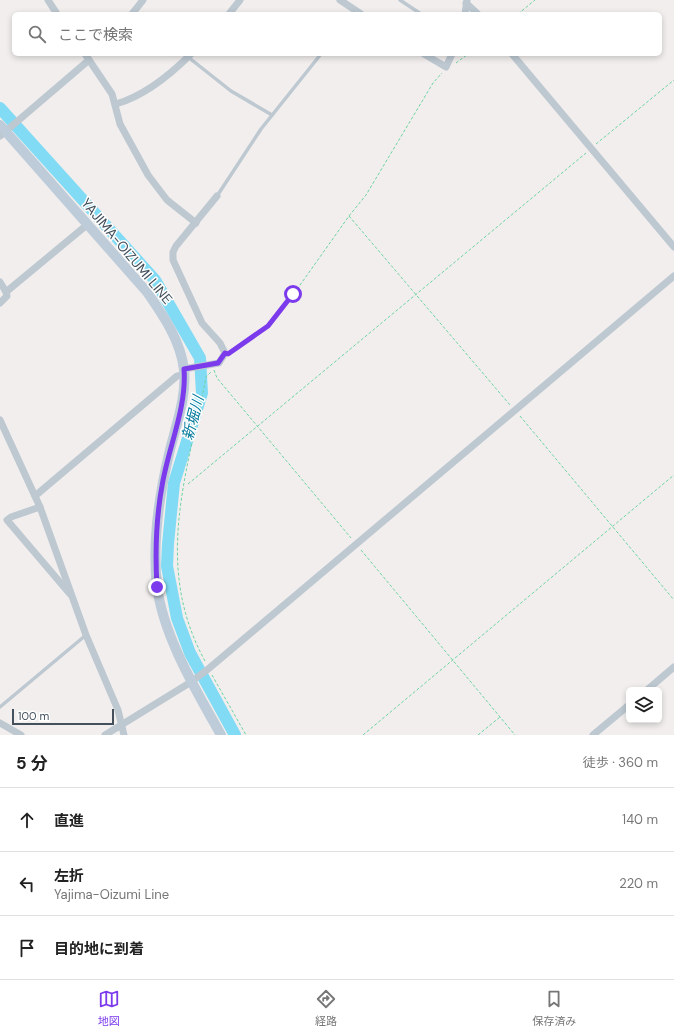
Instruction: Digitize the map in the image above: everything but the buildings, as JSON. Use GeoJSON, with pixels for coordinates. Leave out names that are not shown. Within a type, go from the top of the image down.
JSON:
{"type":"FeatureCollection","features":[{"type":"Feature","properties":{"kind":"main road","name":"YAJIMA-OIZUMI LINE"},"geometry":{"type":"LineString","coordinates":[[4,131],[147,292],[163,316],[186,370],[184,392],[162,486],[156,555],[157,587],[167,624],[193,681],[222,735]]}},
{"type":"Feature","properties":{"kind":"street"},"geometry":{"type":"LineString","coordinates":[[48,0],[56,12]]}},
{"type":"Feature","properties":{"kind":"street"},"geometry":{"type":"LineString","coordinates":[[134,12],[143,0]]}},
{"type":"Feature","properties":{"kind":"street"},"geometry":{"type":"LineString","coordinates":[[231,12],[240,0]]}},
{"type":"Feature","properties":{"kind":"street"},"geometry":{"type":"LineString","coordinates":[[345,1],[355,12]]}},
{"type":"Feature","properties":{"kind":"street"},"geometry":{"type":"LineString","coordinates":[[465,12],[467,1]]}},
{"type":"Feature","properties":{"kind":"street"},"geometry":{"type":"LineString","coordinates":[[467,1],[476,12]]}},
{"type":"Feature","properties":{"kind":"street"},"geometry":{"type":"LineString","coordinates":[[116,104],[127,101],[166,77],[189,56]]}},
{"type":"Feature","properties":{"kind":"street"},"geometry":{"type":"LineString","coordinates":[[427,56],[446,67],[451,56]]}},
{"type":"Feature","properties":{"kind":"street"},"geometry":{"type":"LineString","coordinates":[[514,56],[592,147],[674,247]]}},
{"type":"Feature","properties":{"kind":"street"},"geometry":{"type":"LineString","coordinates":[[4,131],[21,120],[87,57],[112,94],[116,104],[120,124],[148,175],[167,200],[196,223]]}},
{"type":"Feature","properties":{"kind":"street"},"geometry":{"type":"LineString","coordinates":[[35,496],[177,376],[186,370],[218,363],[225,353],[220,343],[202,323],[173,260],[173,252],[176,246],[217,196]]}},
{"type":"Feature","properties":{"kind":"street"},"geometry":{"type":"LineString","coordinates":[[6,292],[88,224]]}},
{"type":"Feature","properties":{"kind":"street"},"geometry":{"type":"LineString","coordinates":[[105,735],[193,681],[208,669],[674,276]]}},
{"type":"Feature","properties":{"kind":"street"},"geometry":{"type":"LineString","coordinates":[[0,282],[7,296],[0,303]]}},
{"type":"Feature","properties":{"kind":"street"},"geometry":{"type":"LineString","coordinates":[[0,420],[40,507],[86,635],[118,710],[124,735]]}},
{"type":"Feature","properties":{"kind":"street"},"geometry":{"type":"LineString","coordinates":[[40,507],[11,517],[7,520],[72,597]]}},
{"type":"Feature","properties":{"kind":"street"},"geometry":{"type":"LineString","coordinates":[[651,687],[674,668]]}},
{"type":"Feature","properties":{"kind":"street"},"geometry":{"type":"LineString","coordinates":[[593,735],[626,708]]}},
{"type":"Feature","properties":{"kind":"street"},"geometry":{"type":"LineString","coordinates":[[0,723],[21,735]]}},
{"type":"Feature","properties":{"kind":"lane"},"geometry":{"type":"LineString","coordinates":[[400,0],[418,12]]}},
{"type":"Feature","properties":{"kind":"lane"},"geometry":{"type":"LineString","coordinates":[[189,56],[231,91],[272,115]]}},
{"type":"Feature","properties":{"kind":"lane"},"geometry":{"type":"LineString","coordinates":[[217,196],[272,115],[319,56]]}},
{"type":"Feature","properties":{"kind":"lane"},"geometry":{"type":"LineString","coordinates":[[0,707],[86,635]]}},
{"type":"Feature","properties":{"kind":"path"},"geometry":{"type":"LineString","coordinates":[[520,12],[535,0]]}},
{"type":"Feature","properties":{"kind":"path"},"geometry":{"type":"LineString","coordinates":[[225,353],[228,354],[268,326],[293,294],[349,216],[366,195],[433,83],[446,67]]}},
{"type":"Feature","properties":{"kind":"path"},"geometry":{"type":"LineString","coordinates":[[188,484],[674,80]]}},
{"type":"Feature","properties":{"kind":"path"},"geometry":{"type":"LineString","coordinates":[[246,735],[201,655],[184,606],[178,578],[177,549],[183,485],[206,377],[213,368],[217,378],[516,735]]}},
{"type":"Feature","properties":{"kind":"path"},"geometry":{"type":"LineString","coordinates":[[363,735],[674,475]]}},
{"type":"Feature","properties":{"kind":"path"},"geometry":{"type":"LineString","coordinates":[[478,735],[500,717]]}},
{"type":"Feature","properties":{"kind":"waterway","name":"新堀川"},"geometry":{"type":"LineString","coordinates":[[0,108],[155,280],[200,358],[202,393],[174,483],[167,566],[177,618],[190,653],[235,735]]}},
{"type":"Feature","properties":{"kind":"route"},"geometry":{"type":"LineString","coordinates":[[157,587],[156,555],[162,486],[184,392],[184,369],[218,363],[222,360],[225,353],[228,354],[268,326],[293,294]]}}]}
